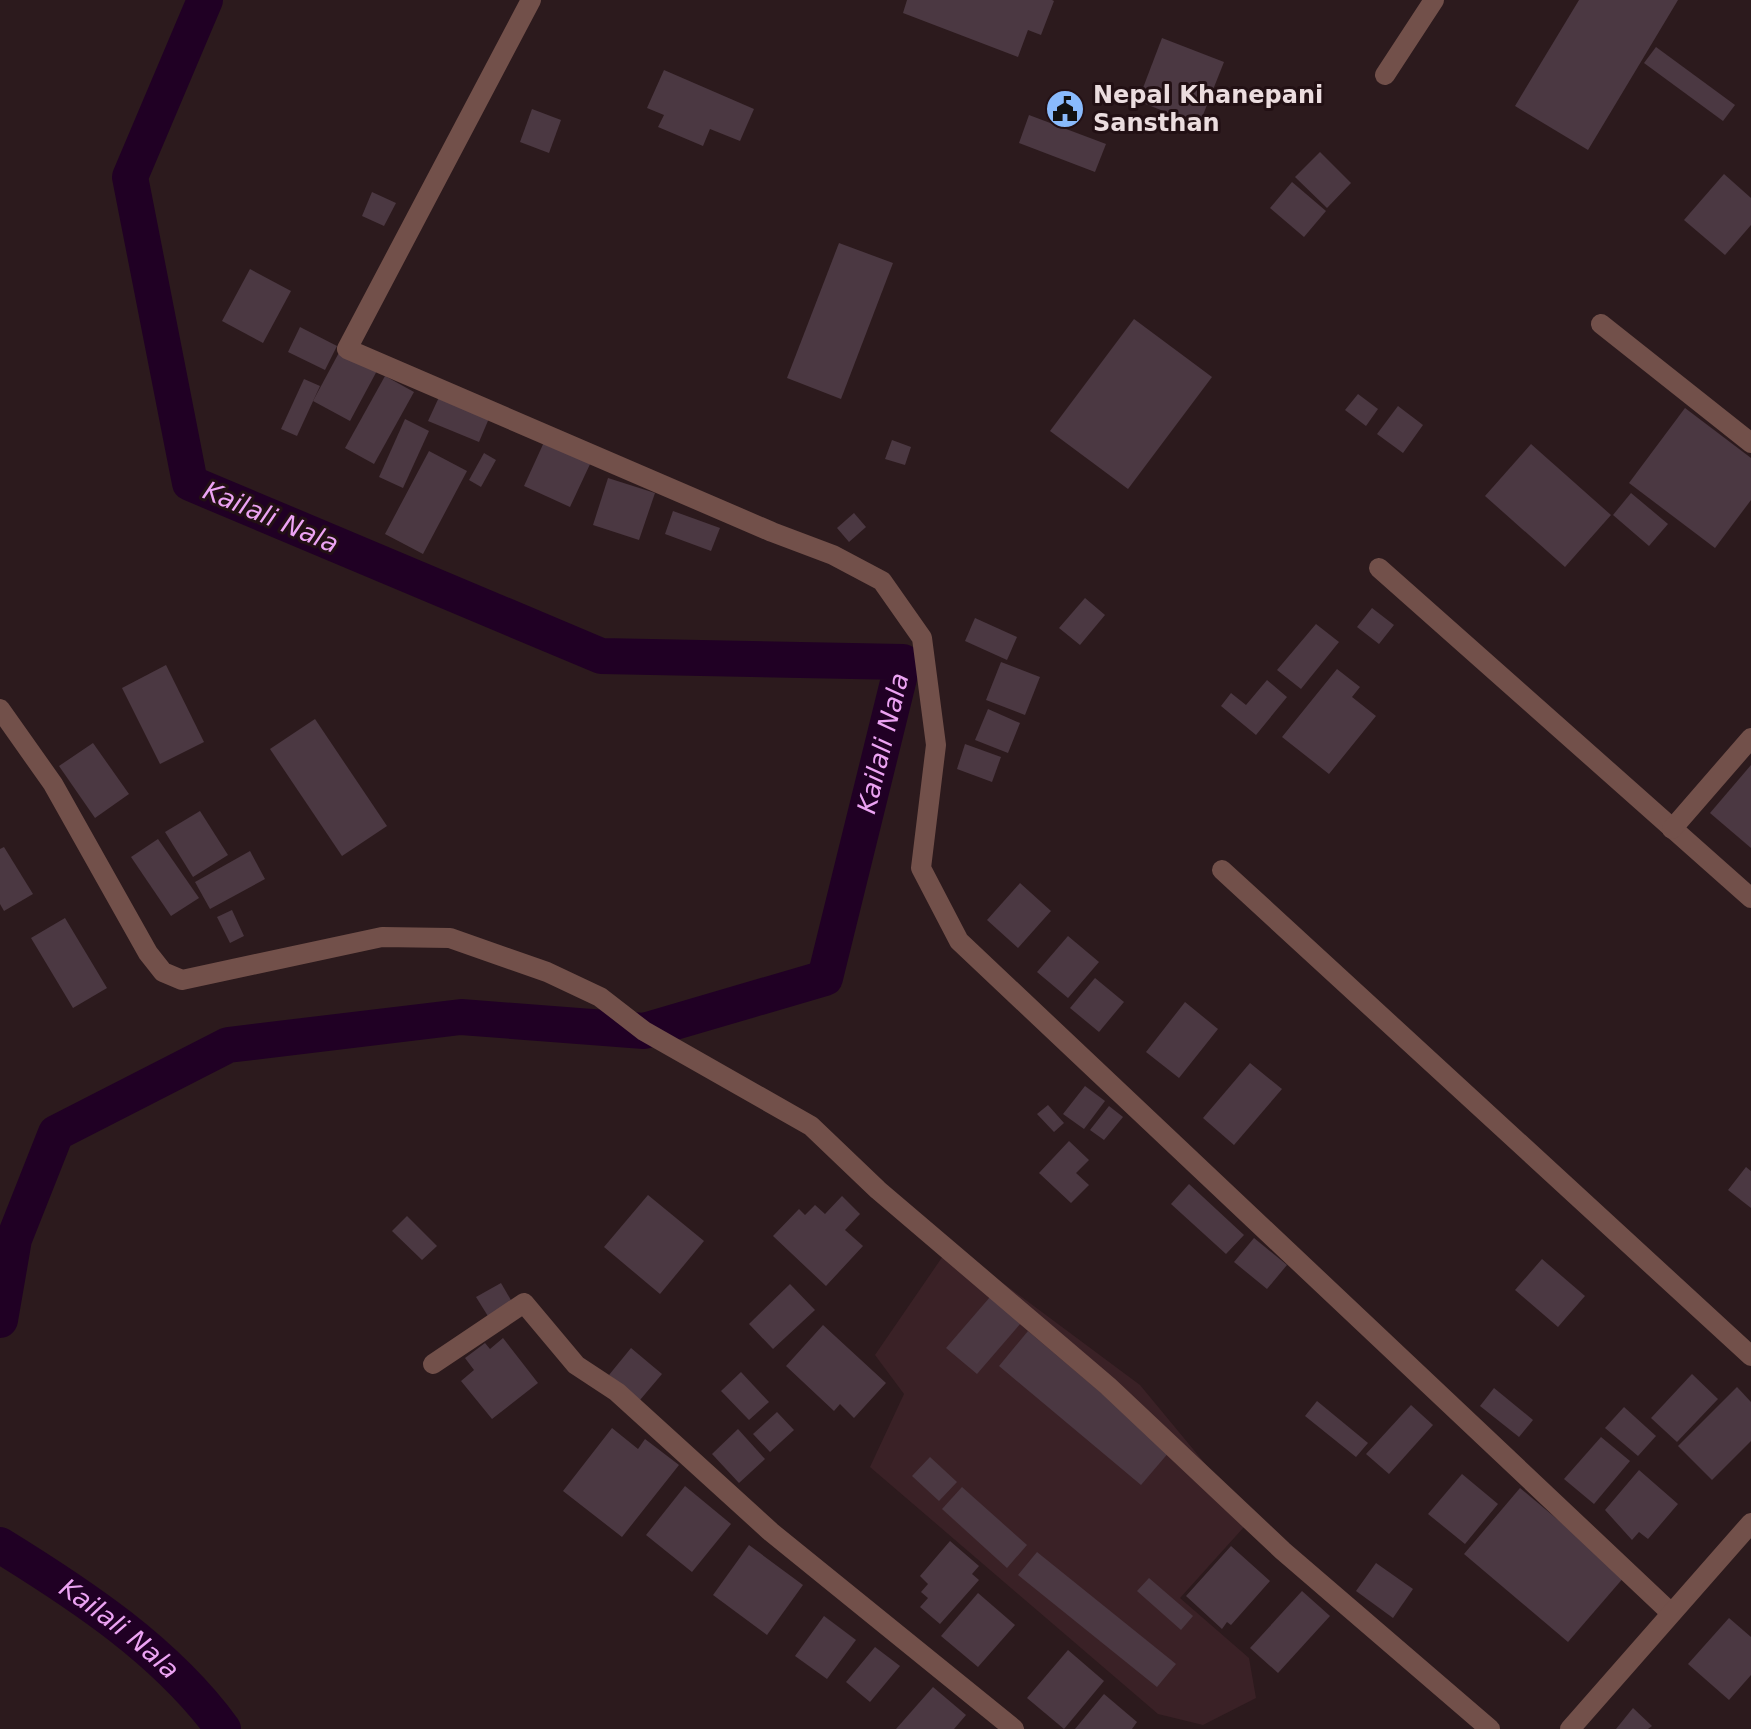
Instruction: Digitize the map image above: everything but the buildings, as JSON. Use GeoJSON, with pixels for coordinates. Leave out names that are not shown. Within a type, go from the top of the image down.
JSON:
{"type":"FeatureCollection","features":[{"type":"Feature","properties":{"kind":"street"},"geometry":{"type":"LineString","coordinates":[[531,0],[347,349],[772,532],[833,555],[882,581],[922,638],[936,745],[921,868],[959,941],[1670,1612]]}},
{"type":"Feature","properties":{"kind":"street"},"geometry":{"type":"LineString","coordinates":[[1385,75],[1434,0]]}},
{"type":"Feature","properties":{"kind":"street"},"geometry":{"type":"LineString","coordinates":[[1601,324],[1751,443]]}},
{"type":"Feature","properties":{"kind":"street"},"geometry":{"type":"LineString","coordinates":[[1379,568],[1751,898]]}},
{"type":"Feature","properties":{"kind":"street"},"geometry":{"type":"LineString","coordinates":[[0,709],[53,784],[148,953],[163,972],[182,980],[382,937],[450,938],[547,972],[600,997],[644,1031],[811,1126],[878,1190],[1108,1386],[1283,1551],[1490,1729]]}},
{"type":"Feature","properties":{"kind":"street"},"geometry":{"type":"LineString","coordinates":[[1672,829],[1751,738]]}},
{"type":"Feature","properties":{"kind":"street"},"geometry":{"type":"LineString","coordinates":[[1222,870],[1751,1356]]}},
{"type":"Feature","properties":{"kind":"street"},"geometry":{"type":"LineString","coordinates":[[433,1364],[524,1303],[576,1365],[617,1392],[771,1532],[1014,1729]]}},
{"type":"Feature","properties":{"kind":"street"},"geometry":{"type":"LineString","coordinates":[[1570,1729],[1751,1523]]}},
{"type":"Feature","properties":{"kind":"shaded area"},"geometry":{"type":"Polygon","coordinates":[[[945,1253],[992,1275],[1140,1385],[1212,1472],[1244,1527],[1180,1598],[1249,1658],[1256,1698],[1203,1725],[1158,1714],[870,1467],[904,1394],[875,1355],[945,1253]]]}},
{"type":"Feature","properties":{"kind":"waterway","name":"Kailali Nala"},"geometry":{"type":"LineString","coordinates":[[0,1320],[14,1239],[56,1133],[228,1045],[461,1017],[644,1031],[825,978],[903,662],[601,656],[190,483],[130,177],[205,0]]}},
{"type":"Feature","properties":{"kind":"waterway","name":"Kailali Nala"},"geometry":{"type":"LineString","coordinates":[[0,1545],[120,1626],[176,1674],[223,1729]]}},
{"type":"Feature","properties":{"kind":"place","name":"Nepal Khanepani Sansthan"},"geometry":{"type":"Point","coordinates":[1065,109]}}]}
